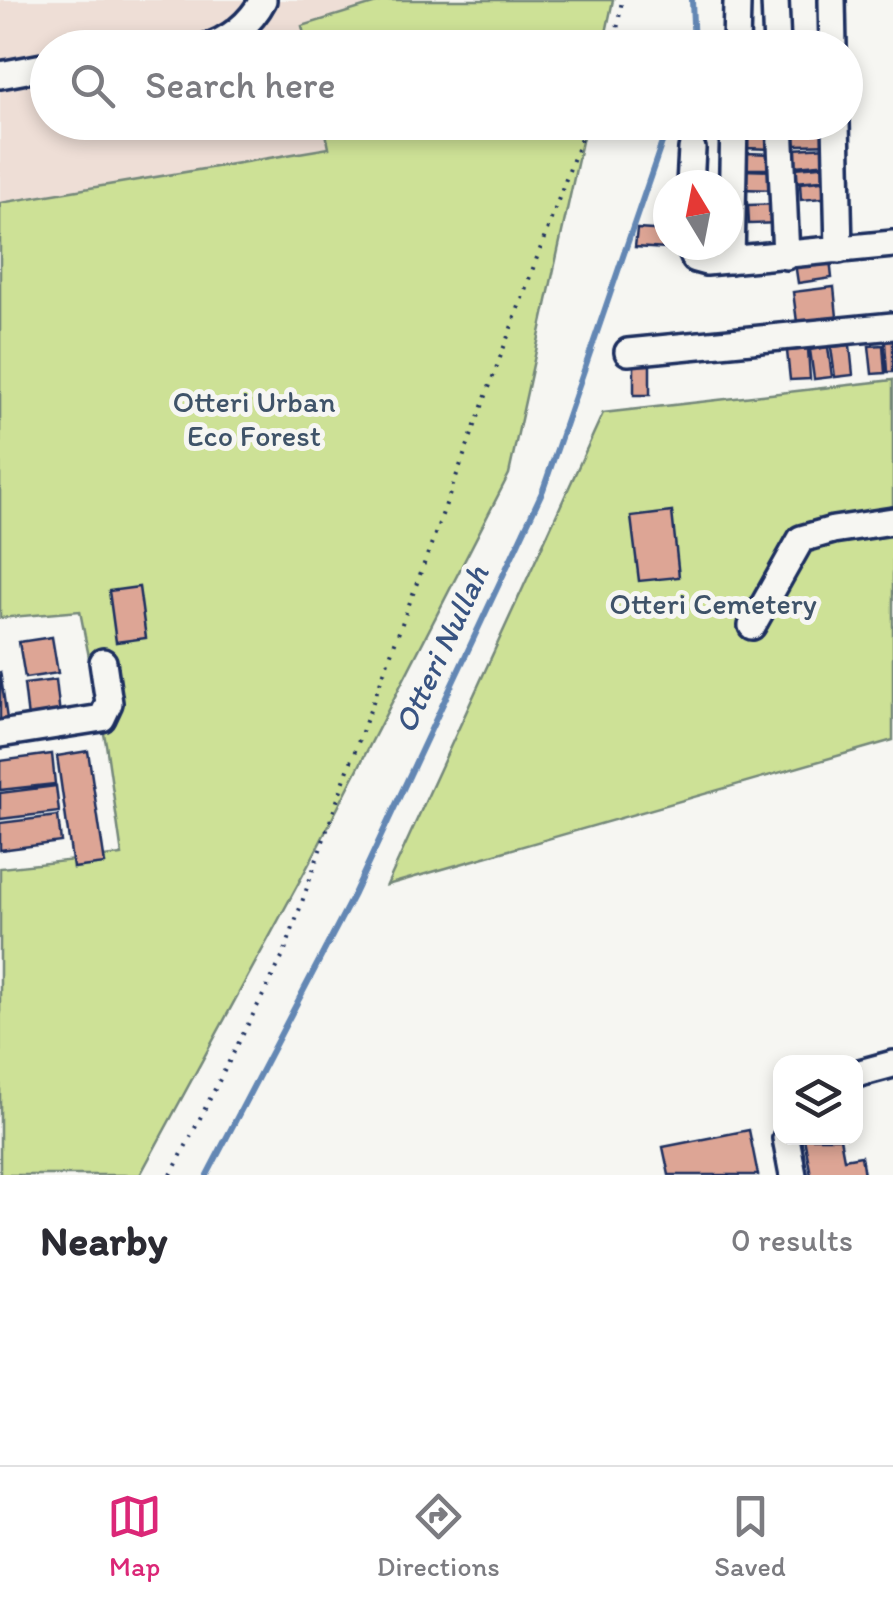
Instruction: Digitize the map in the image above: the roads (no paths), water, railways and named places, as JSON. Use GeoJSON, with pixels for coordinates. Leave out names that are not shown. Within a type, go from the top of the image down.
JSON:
{"type":"FeatureCollection","features":[{"type":"Feature","properties":{"kind":"street"},"geometry":{"type":"LineString","coordinates":[[238,30],[264,0]]}},
{"type":"Feature","properties":{"kind":"street"},"geometry":{"type":"LineString","coordinates":[[775,0],[776,30]]}},
{"type":"Feature","properties":{"kind":"street"},"geometry":{"type":"LineString","coordinates":[[832,0],[833,30]]}},
{"type":"Feature","properties":{"kind":"street"},"geometry":{"type":"LineString","coordinates":[[736,30],[737,3]]}},
{"type":"Feature","properties":{"kind":"street"},"geometry":{"type":"LineString","coordinates":[[0,75],[30,69]]}},
{"type":"Feature","properties":{"kind":"street"},"geometry":{"type":"LineString","coordinates":[[733,170],[734,140]]}},
{"type":"Feature","properties":{"kind":"street"},"geometry":{"type":"LineString","coordinates":[[781,140],[786,256]]}},
{"type":"Feature","properties":{"kind":"street"},"geometry":{"type":"LineString","coordinates":[[836,140],[839,250]]}},
{"type":"Feature","properties":{"kind":"street"},"geometry":{"type":"LineString","coordinates":[[691,170],[692,149]]}},
{"type":"Feature","properties":{"kind":"street"},"geometry":{"type":"LineString","coordinates":[[743,259],[893,244]]}},
{"type":"Feature","properties":{"kind":"street"},"geometry":{"type":"LineString","coordinates":[[695,260],[731,260]]}},
{"type":"Feature","properties":{"kind":"street"},"geometry":{"type":"LineString","coordinates":[[628,352],[893,326]]}},
{"type":"Feature","properties":{"kind":"street"},"geometry":{"type":"LineString","coordinates":[[752,626],[801,540],[833,530],[893,521]]}},
{"type":"Feature","properties":{"kind":"street"},"geometry":{"type":"LineString","coordinates":[[0,734],[102,718],[108,703],[104,662]]}},
{"type":"Feature","properties":{"kind":"street"},"geometry":{"type":"LineString","coordinates":[[863,1072],[893,1064]]}},
{"type":"Feature","properties":{"kind":"street"},"geometry":{"type":"LineString","coordinates":[[787,1145],[793,1175]]}},
{"type":"Feature","properties":{"kind":"waterway","name":"Otteri Nullah"},"geometry":{"type":"LineString","coordinates":[[692,0],[693,30]]}},
{"type":"Feature","properties":{"kind":"waterway","name":"Otteri Nullah"},"geometry":{"type":"LineString","coordinates":[[207,1175],[354,894],[543,490],[663,140]]}},
{"type":"Feature","properties":{"kind":"park label","name":"Otteri Urban Eco Forest"},"geometry":{"type":"Point","coordinates":[254,418]}},
{"type":"Feature","properties":{"kind":"park label","name":"Otteri Cemetery"},"geometry":{"type":"Point","coordinates":[713,603]}}]}
